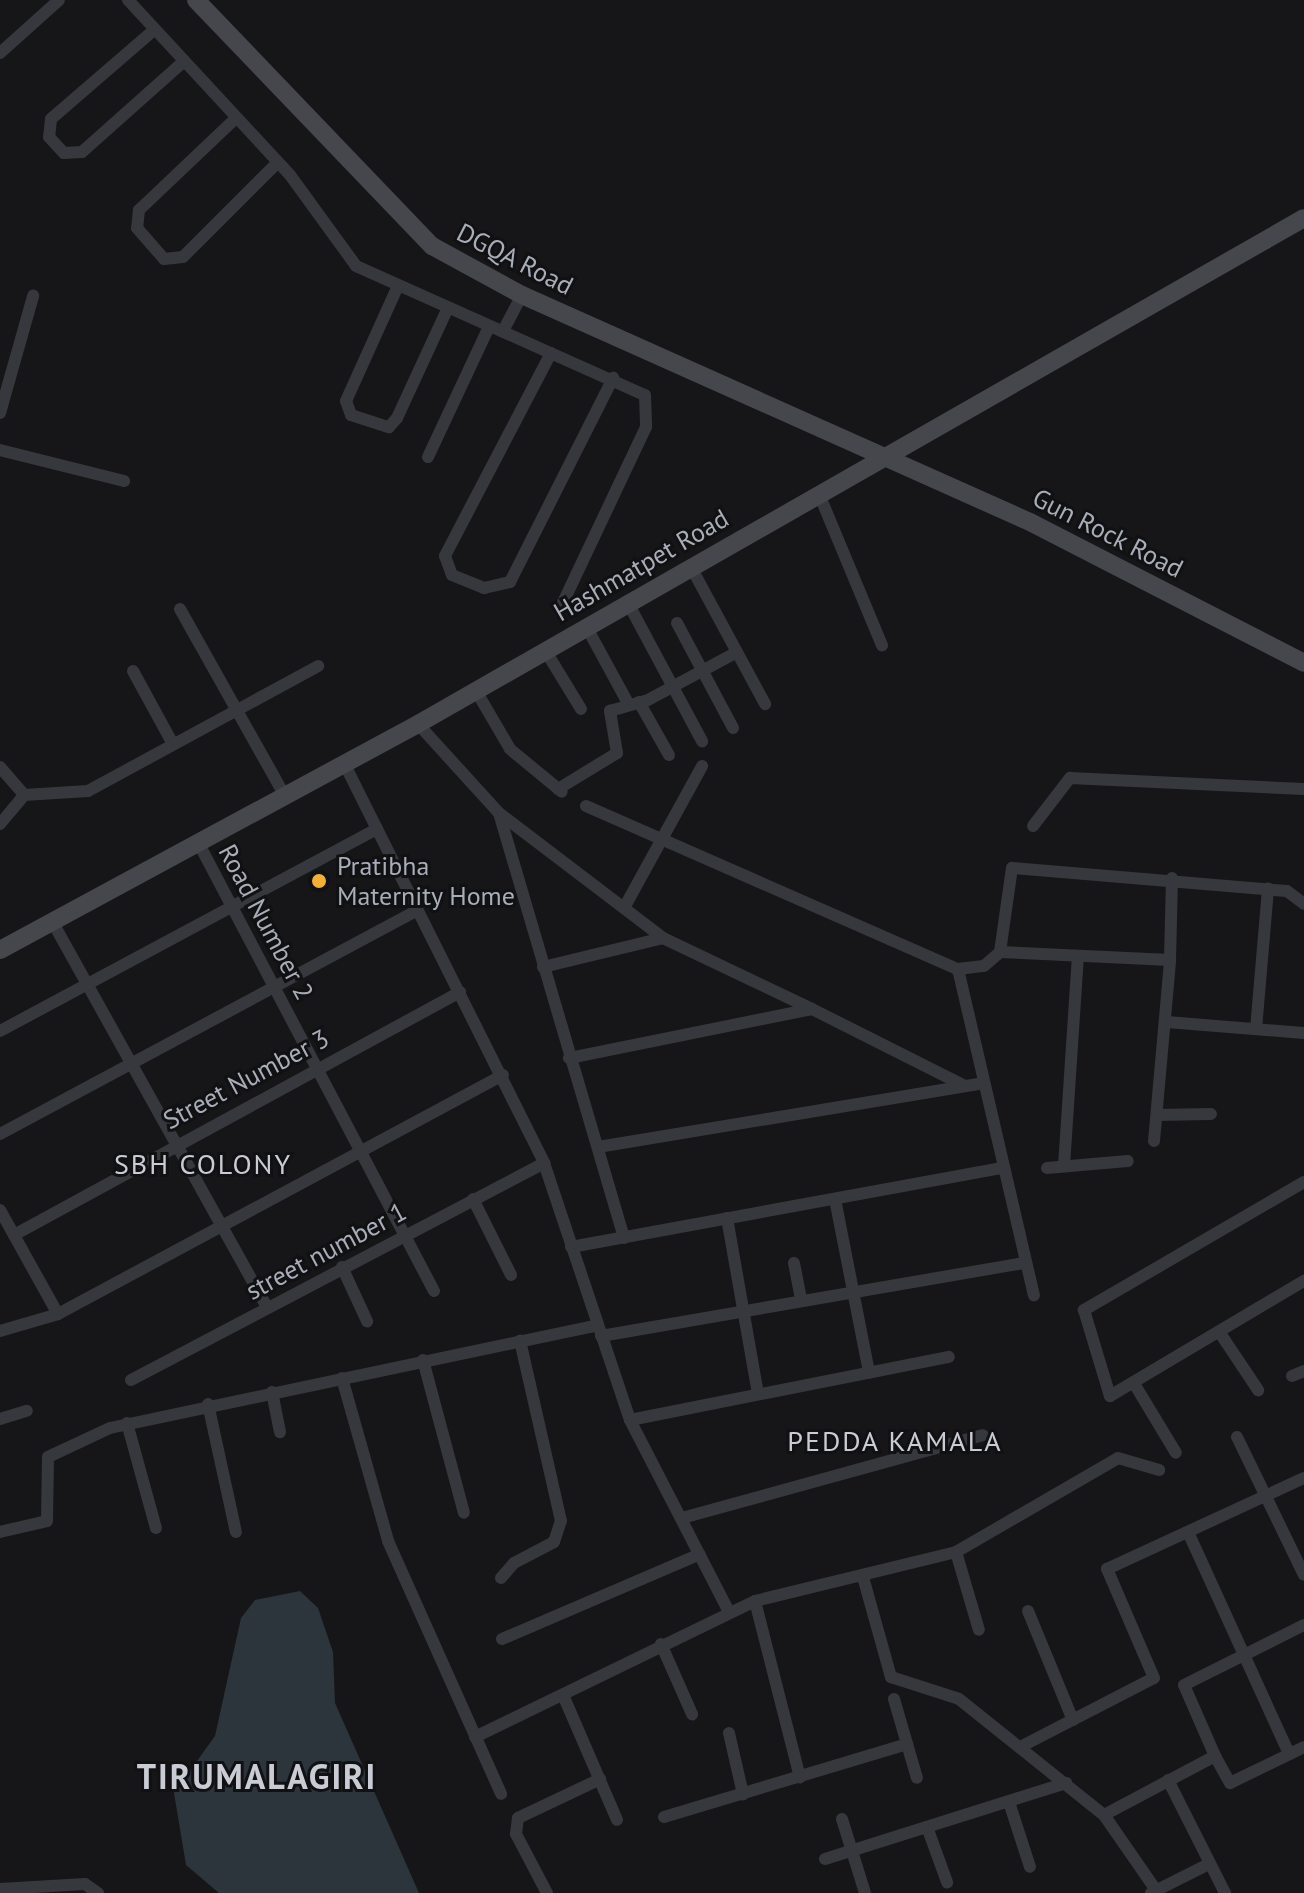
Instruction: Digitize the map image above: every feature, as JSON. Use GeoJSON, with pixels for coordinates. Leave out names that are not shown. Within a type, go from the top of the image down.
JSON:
{"type":"FeatureCollection","features":[{"type":"Feature","properties":{"kind":"main road","name":"DGQA Road"},"geometry":{"type":"LineString","coordinates":[[196,0],[432,246],[522,295],[886,455]]}},
{"type":"Feature","properties":{"kind":"main road","name":"Hashmatpet Road"},"geometry":{"type":"LineString","coordinates":[[0,950],[418,724],[1304,218]]}},
{"type":"Feature","properties":{"kind":"main road","name":"Gun Rock Road"},"geometry":{"type":"LineString","coordinates":[[886,455],[1304,663]]}},
{"type":"Feature","properties":{"kind":"street"},"geometry":{"type":"LineString","coordinates":[[0,53],[59,0]]}},
{"type":"Feature","properties":{"kind":"street"},"geometry":{"type":"LineString","coordinates":[[128,0],[277,163],[342,253],[397,288],[613,378],[645,395],[650,416],[562,605]]}},
{"type":"Feature","properties":{"kind":"street"},"geometry":{"type":"LineString","coordinates":[[154,30],[51,119],[49,137],[64,153],[82,152],[183,62]]}},
{"type":"Feature","properties":{"kind":"street"},"geometry":{"type":"LineString","coordinates":[[236,118],[139,210],[137,228],[164,259],[183,257],[277,163]]}},
{"type":"Feature","properties":{"kind":"street"},"geometry":{"type":"LineString","coordinates":[[397,288],[346,401],[351,415],[389,427],[397,418],[447,310]]}},
{"type":"Feature","properties":{"kind":"street"},"geometry":{"type":"LineString","coordinates":[[503,331],[522,295]]}},
{"type":"Feature","properties":{"kind":"street"},"geometry":{"type":"LineString","coordinates":[[0,413],[33,296]]}},
{"type":"Feature","properties":{"kind":"street"},"geometry":{"type":"LineString","coordinates":[[428,457],[489,327]]}},
{"type":"Feature","properties":{"kind":"street"},"geometry":{"type":"LineString","coordinates":[[551,353],[445,556],[452,575],[474,584],[500,589],[510,582],[613,378]]}},
{"type":"Feature","properties":{"kind":"street"},"geometry":{"type":"LineString","coordinates":[[0,450],[124,481]]}},
{"type":"Feature","properties":{"kind":"street"},"geometry":{"type":"LineString","coordinates":[[819,494],[882,645]]}},
{"type":"Feature","properties":{"kind":"street"},"geometry":{"type":"LineString","coordinates":[[691,567],[765,704]]}},
{"type":"Feature","properties":{"kind":"street"},"geometry":{"type":"LineString","coordinates":[[628,603],[702,741]]}},
{"type":"Feature","properties":{"kind":"street"},"geometry":{"type":"LineString","coordinates":[[180,609],[285,796]]}},
{"type":"Feature","properties":{"kind":"street"},"geometry":{"type":"LineString","coordinates":[[677,623],[733,728]]}},
{"type":"Feature","properties":{"kind":"street"},"geometry":{"type":"LineString","coordinates":[[586,626],[669,755]]}},
{"type":"Feature","properties":{"kind":"street"},"geometry":{"type":"LineString","coordinates":[[545,650],[581,709]]}},
{"type":"Feature","properties":{"kind":"street"},"geometry":{"type":"LineString","coordinates":[[475,689],[510,749],[562,792],[617,753],[609,714],[737,652]]}},
{"type":"Feature","properties":{"kind":"street"},"geometry":{"type":"LineString","coordinates":[[0,824],[24,795],[88,791],[318,666]]}},
{"type":"Feature","properties":{"kind":"street"},"geometry":{"type":"LineString","coordinates":[[133,671],[173,744]]}},
{"type":"Feature","properties":{"kind":"street"},"geometry":{"type":"LineString","coordinates":[[418,724],[499,813],[663,938],[965,1086]]}},
{"type":"Feature","properties":{"kind":"street"},"geometry":{"type":"LineString","coordinates":[[344,763],[416,911],[503,1075],[544,1163],[630,1420],[729,1612]]}},
{"type":"Feature","properties":{"kind":"street"},"geometry":{"type":"LineString","coordinates":[[624,908],[666,837],[702,766]]}},
{"type":"Feature","properties":{"kind":"street"},"geometry":{"type":"LineString","coordinates":[[0,767],[24,795]]}},
{"type":"Feature","properties":{"kind":"street"},"geometry":{"type":"LineString","coordinates":[[1033,826],[1070,778],[1304,789]]}},
{"type":"Feature","properties":{"kind":"street"},"geometry":{"type":"LineString","coordinates":[[586,806],[666,837],[958,969],[984,966],[1000,952],[1012,868],[1172,878],[1268,889],[1304,904]]}},
{"type":"Feature","properties":{"kind":"street"},"geometry":{"type":"LineString","coordinates":[[499,813],[624,1238]]}},
{"type":"Feature","properties":{"kind":"street"},"geometry":{"type":"LineString","coordinates":[[0,1031],[86,982],[235,908],[377,829]]}},
{"type":"Feature","properties":{"kind":"street","name":"Road Number 2"},"geometry":{"type":"LineString","coordinates":[[199,844],[272,984],[319,1065],[434,1291]]}},
{"type":"Feature","properties":{"kind":"street"},"geometry":{"type":"LineString","coordinates":[[1154,1141],[1167,1022],[1172,878]]}},
{"type":"Feature","properties":{"kind":"street"},"geometry":{"type":"LineString","coordinates":[[1256,1029],[1268,889]]}},
{"type":"Feature","properties":{"kind":"street"},"geometry":{"type":"LineString","coordinates":[[0,1134],[129,1060],[416,911]]}},
{"type":"Feature","properties":{"kind":"street"},"geometry":{"type":"LineString","coordinates":[[52,921],[266,1306]]}},
{"type":"Feature","properties":{"kind":"street"},"geometry":{"type":"LineString","coordinates":[[543,967],[663,938]]}},
{"type":"Feature","properties":{"kind":"street"},"geometry":{"type":"LineString","coordinates":[[1000,952],[1170,960]]}},
{"type":"Feature","properties":{"kind":"street"},"geometry":{"type":"LineString","coordinates":[[1064,1166],[1078,956]]}},
{"type":"Feature","properties":{"kind":"street"},"geometry":{"type":"LineString","coordinates":[[958,969],[980,1084],[1034,1295]]}},
{"type":"Feature","properties":{"kind":"street","name":"Street Number 3"},"geometry":{"type":"LineString","coordinates":[[14,1235],[175,1141],[460,992]]}},
{"type":"Feature","properties":{"kind":"street"},"geometry":{"type":"LineString","coordinates":[[569,1058],[812,1009]]}},
{"type":"Feature","properties":{"kind":"street"},"geometry":{"type":"LineString","coordinates":[[1167,1022],[1304,1033]]}},
{"type":"Feature","properties":{"kind":"street"},"geometry":{"type":"LineString","coordinates":[[0,1331],[58,1314],[503,1075]]}},
{"type":"Feature","properties":{"kind":"street"},"geometry":{"type":"LineString","coordinates":[[598,1147],[980,1084]]}},
{"type":"Feature","properties":{"kind":"street"},"geometry":{"type":"LineString","coordinates":[[1157,1115],[1211,1114]]}},
{"type":"Feature","properties":{"kind":"street"},"geometry":{"type":"LineString","coordinates":[[1047,1168],[1128,1161]]}},
{"type":"Feature","properties":{"kind":"street","name":"street number 1"},"geometry":{"type":"LineString","coordinates":[[131,1380],[266,1306],[544,1163]]}},
{"type":"Feature","properties":{"kind":"street"},"geometry":{"type":"LineString","coordinates":[[571,1247],[1001,1168]]}},
{"type":"Feature","properties":{"kind":"street"},"geometry":{"type":"LineString","coordinates":[[1304,1182],[1084,1310],[1110,1396],[1135,1385],[1304,1281]]}},
{"type":"Feature","properties":{"kind":"street"},"geometry":{"type":"LineString","coordinates":[[473,1199],[511,1275]]}},
{"type":"Feature","properties":{"kind":"street"},"geometry":{"type":"LineString","coordinates":[[835,1199],[869,1373]]}},
{"type":"Feature","properties":{"kind":"street"},"geometry":{"type":"LineString","coordinates":[[0,1210],[58,1314]]}},
{"type":"Feature","properties":{"kind":"street"},"geometry":{"type":"LineString","coordinates":[[727,1218],[758,1394]]}},
{"type":"Feature","properties":{"kind":"street"},"geometry":{"type":"LineString","coordinates":[[794,1263],[801,1300]]}},
{"type":"Feature","properties":{"kind":"street"},"geometry":{"type":"LineString","coordinates":[[0,1532],[47,1521],[45,1464],[55,1449],[127,1423],[520,1341],[745,1311],[1025,1263]]}},
{"type":"Feature","properties":{"kind":"street"},"geometry":{"type":"LineString","coordinates":[[342,1267],[367,1321]]}},
{"type":"Feature","properties":{"kind":"street"},"geometry":{"type":"LineString","coordinates":[[1220,1333],[1258,1390]]}},
{"type":"Feature","properties":{"kind":"street"},"geometry":{"type":"LineString","coordinates":[[501,1578],[514,1563],[554,1542],[561,1521],[520,1341]]}},
{"type":"Feature","properties":{"kind":"street"},"geometry":{"type":"LineString","coordinates":[[630,1420],[949,1357]]}},
{"type":"Feature","properties":{"kind":"street"},"geometry":{"type":"LineString","coordinates":[[423,1360],[464,1513]]}},
{"type":"Feature","properties":{"kind":"street"},"geometry":{"type":"LineString","coordinates":[[342,1378],[388,1541],[501,1794]]}},
{"type":"Feature","properties":{"kind":"street"},"geometry":{"type":"LineString","coordinates":[[1135,1385],[1176,1453]]}},
{"type":"Feature","properties":{"kind":"street"},"geometry":{"type":"LineString","coordinates":[[272,1392],[280,1432]]}},
{"type":"Feature","properties":{"kind":"street"},"geometry":{"type":"LineString","coordinates":[[208,1404],[236,1532]]}},
{"type":"Feature","properties":{"kind":"street"},"geometry":{"type":"LineString","coordinates":[[0,1419],[27,1411]]}},
{"type":"Feature","properties":{"kind":"street"},"geometry":{"type":"LineString","coordinates":[[127,1423],[156,1528]]}},
{"type":"Feature","properties":{"kind":"street"},"geometry":{"type":"LineString","coordinates":[[682,1518],[983,1435]]}},
{"type":"Feature","properties":{"kind":"street"},"geometry":{"type":"LineString","coordinates":[[1237,1437],[1268,1495],[1304,1575]]}},
{"type":"Feature","properties":{"kind":"street"},"geometry":{"type":"LineString","coordinates":[[475,1737],[755,1601],[956,1552],[1118,1458],[1159,1470]]}},
{"type":"Feature","properties":{"kind":"street"},"geometry":{"type":"LineString","coordinates":[[1022,1746],[1154,1678],[1107,1569],[1304,1478]]}},
{"type":"Feature","properties":{"kind":"street"},"geometry":{"type":"LineString","coordinates":[[1188,1532],[1289,1754]]}},
{"type":"Feature","properties":{"kind":"street"},"geometry":{"type":"LineString","coordinates":[[956,1552],[979,1630]]}},
{"type":"Feature","properties":{"kind":"street"},"geometry":{"type":"LineString","coordinates":[[502,1639],[700,1554]]}},
{"type":"Feature","properties":{"kind":"street"},"geometry":{"type":"LineString","coordinates":[[863,1577],[891,1677],[959,1699],[1022,1746],[1104,1815],[1155,1892],[1209,1864]]}},
{"type":"Feature","properties":{"kind":"street"},"geometry":{"type":"LineString","coordinates":[[755,1601],[800,1777]]}},
{"type":"Feature","properties":{"kind":"street"},"geometry":{"type":"LineString","coordinates":[[1028,1611],[1073,1720]]}},
{"type":"Feature","properties":{"kind":"street"},"geometry":{"type":"LineString","coordinates":[[1304,1625],[1184,1685],[1230,1783],[1304,1747]]}},
{"type":"Feature","properties":{"kind":"street"},"geometry":{"type":"LineString","coordinates":[[661,1644],[692,1714]]}},
{"type":"Feature","properties":{"kind":"street"},"geometry":{"type":"LineString","coordinates":[[563,1695],[617,1820]]}},
{"type":"Feature","properties":{"kind":"street"},"geometry":{"type":"LineString","coordinates":[[894,1699],[917,1778]]}},
{"type":"Feature","properties":{"kind":"street"},"geometry":{"type":"LineString","coordinates":[[729,1733],[743,1794]]}},
{"type":"Feature","properties":{"kind":"street"},"geometry":{"type":"LineString","coordinates":[[664,1817],[907,1744]]}},
{"type":"Feature","properties":{"kind":"street"},"geometry":{"type":"LineString","coordinates":[[1104,1815],[1215,1756]]}},
{"type":"Feature","properties":{"kind":"street"},"geometry":{"type":"LineString","coordinates":[[547,1893],[516,1834],[518,1818],[600,1779]]}},
{"type":"Feature","properties":{"kind":"street"},"geometry":{"type":"LineString","coordinates":[[1168,1780],[1225,1893]]}},
{"type":"Feature","properties":{"kind":"street"},"geometry":{"type":"LineString","coordinates":[[825,1859],[1066,1783]]}},
{"type":"Feature","properties":{"kind":"street"},"geometry":{"type":"LineString","coordinates":[[1009,1802],[1030,1867]]}},
{"type":"Feature","properties":{"kind":"street"},"geometry":{"type":"LineString","coordinates":[[842,1819],[865,1893]]}},
{"type":"Feature","properties":{"kind":"street"},"geometry":{"type":"LineString","coordinates":[[927,1827],[947,1882]]}},
{"type":"Feature","properties":{"kind":"street"},"geometry":{"type":"LineString","coordinates":[[0,1889],[85,1884],[98,1893]]}},
{"type":"Feature","properties":{"kind":"shaded area"},"geometry":{"type":"Polygon","coordinates":[[[300,1591],[318,1608],[333,1652],[335,1703],[419,1893],[219,1893],[186,1865],[174,1793],[215,1736],[241,1618],[255,1600],[300,1591]]]}},
{"type":"Feature","properties":{"kind":"place","name":"Pratibha Maternity Home"},"geometry":{"type":"Point","coordinates":[319,881]}},
{"type":"Feature","properties":{"kind":"district","name":"SBH COLONY"},"geometry":{"type":"Point","coordinates":[203,1164]}},
{"type":"Feature","properties":{"kind":"district","name":"PEDDA KAMALA"},"geometry":{"type":"Point","coordinates":[895,1441]}},
{"type":"Feature","properties":{"kind":"district","name":"TIRUMALAGIRI"},"geometry":{"type":"Point","coordinates":[257,1777]}}]}
